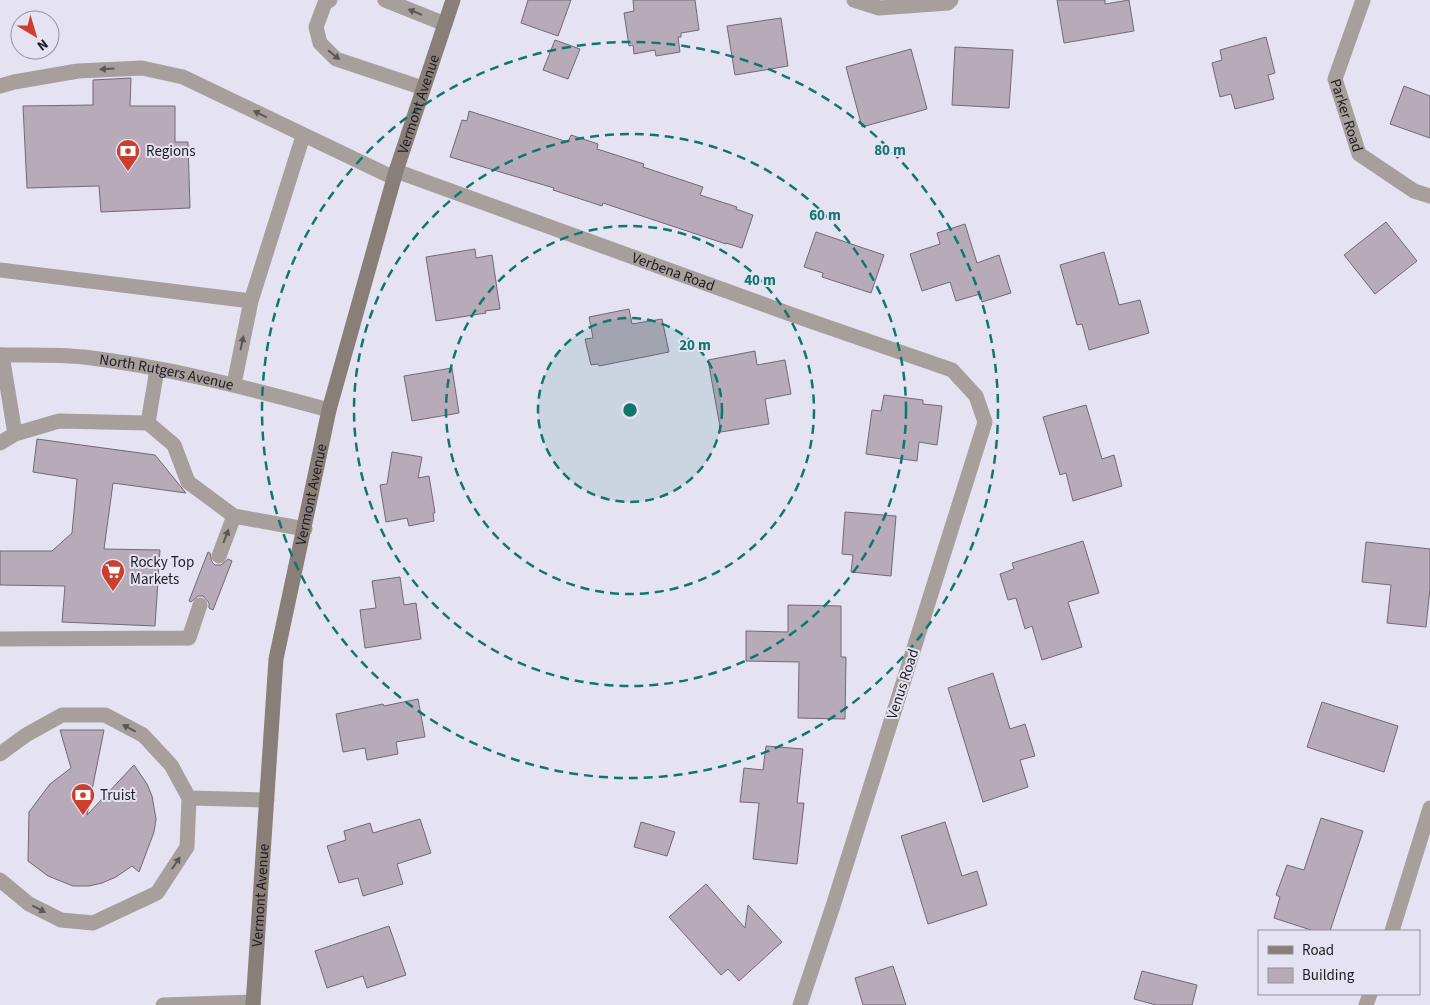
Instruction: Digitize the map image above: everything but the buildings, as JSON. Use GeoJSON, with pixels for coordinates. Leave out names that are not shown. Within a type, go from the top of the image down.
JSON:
{"type":"FeatureCollection","features":[{"type":"Feature","properties":{"kind":"street"},"geometry":{"type":"LineString","coordinates":[[330,0],[325,3],[316,27],[320,43],[336,59],[423,88]]}},
{"type":"Feature","properties":{"kind":"street"},"geometry":{"type":"LineString","coordinates":[[385,0],[444,24]]}},
{"type":"Feature","properties":{"kind":"street","name":"Vermont Avenue"},"geometry":{"type":"LineString","coordinates":[[253,1003],[276,659],[329,410],[395,175],[453,0]]}},
{"type":"Feature","properties":{"kind":"street"},"geometry":{"type":"LineString","coordinates":[[854,0],[879,8],[948,3],[951,0]]}},
{"type":"Feature","properties":{"kind":"street","name":"Parker Road"},"geometry":{"type":"LineString","coordinates":[[1363,0],[1335,79],[1359,154],[1414,191],[1430,196]]}},
{"type":"Feature","properties":{"kind":"street","name":"Verbena Road"},"geometry":{"type":"LineString","coordinates":[[0,86],[78,71],[142,68],[183,77],[303,136],[395,175],[952,370]]}},
{"type":"Feature","properties":{"kind":"street"},"geometry":{"type":"LineString","coordinates":[[234,384],[251,301],[303,136]]}},
{"type":"Feature","properties":{"kind":"street"},"geometry":{"type":"LineString","coordinates":[[0,270],[251,301]]}},
{"type":"Feature","properties":{"kind":"street"},"geometry":{"type":"LineString","coordinates":[[1,355],[16,434]]}},
{"type":"Feature","properties":{"kind":"street","name":"North Rutgers Avenue"},"geometry":{"type":"LineString","coordinates":[[1,355],[82,357],[157,369],[234,384],[329,410]]}},
{"type":"Feature","properties":{"kind":"street"},"geometry":{"type":"LineString","coordinates":[[148,422],[157,369]]}},
{"type":"Feature","properties":{"kind":"street","name":"Venus Road"},"geometry":{"type":"LineString","coordinates":[[800,1005],[842,878],[985,422],[976,396],[952,370]]}},
{"type":"Feature","properties":{"kind":"street"},"geometry":{"type":"LineString","coordinates":[[0,443],[16,434],[60,421],[148,422],[174,445],[188,482],[234,516],[305,529]]}},
{"type":"Feature","properties":{"kind":"street"},"geometry":{"type":"LineString","coordinates":[[219,556],[234,516]]}},
{"type":"Feature","properties":{"kind":"street"},"geometry":{"type":"LineString","coordinates":[[0,639],[189,638],[200,605]]}},
{"type":"Feature","properties":{"kind":"street"},"geometry":{"type":"LineString","coordinates":[[0,754],[26,734],[62,715],[105,715],[143,735],[171,765],[189,798],[187,847],[157,893],[93,923],[61,920],[29,904],[0,880]]}},
{"type":"Feature","properties":{"kind":"street"},"geometry":{"type":"LineString","coordinates":[[189,798],[267,800]]}},
{"type":"Feature","properties":{"kind":"street"},"geometry":{"type":"LineString","coordinates":[[1392,930],[1430,808]]}},
{"type":"Feature","properties":{"kind":"street"},"geometry":{"type":"LineString","coordinates":[[163,1005],[253,1003]]}},
{"type":"Feature","properties":{"kind":"place","name":"Regions"},"geometry":{"type":"Point","coordinates":[128,172]}},
{"type":"Feature","properties":{"kind":"place","name":"Rocky Top Markets"},"geometry":{"type":"Point","coordinates":[113,592]}},
{"type":"Feature","properties":{"kind":"place","name":"Truist"},"geometry":{"type":"Point","coordinates":[83,816]}}]}
